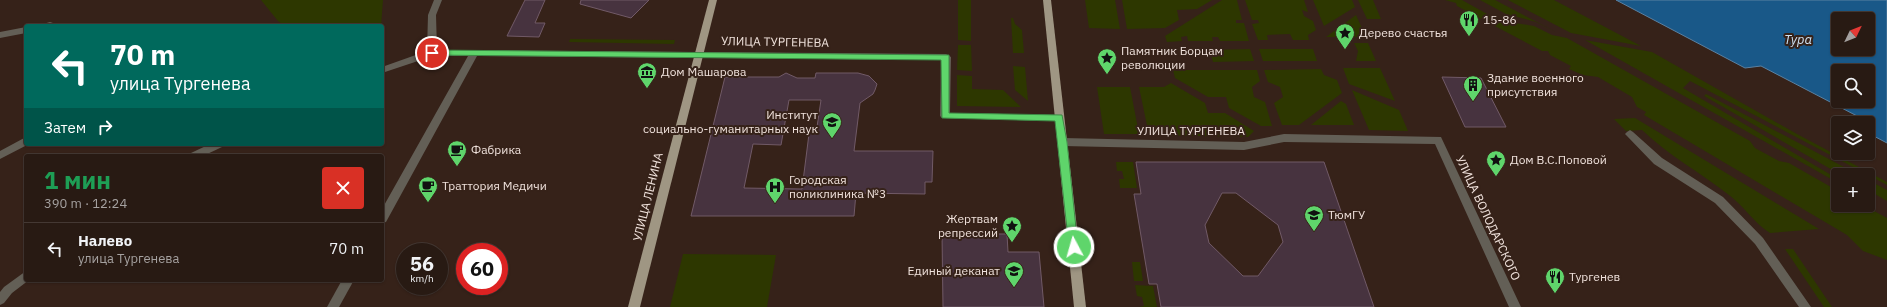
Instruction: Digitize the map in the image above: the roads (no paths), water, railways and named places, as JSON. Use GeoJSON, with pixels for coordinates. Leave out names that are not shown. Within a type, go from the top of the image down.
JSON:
{"type":"FeatureCollection","features":[{"type":"Feature","properties":{"kind":"main road","name":"УЛИЦА ЛЕНИНА"},"geometry":{"type":"LineString","coordinates":[[634,307],[713,0]]}},
{"type":"Feature","properties":{"kind":"main road"},"geometry":{"type":"LineString","coordinates":[[1047,0],[1080,307]]}},
{"type":"Feature","properties":{"kind":"street"},"geometry":{"type":"LineString","coordinates":[[384,69],[432,53],[432,14],[438,0]]}},
{"type":"Feature","properties":{"kind":"street"},"geometry":{"type":"LineString","coordinates":[[0,35],[24,30]]}},
{"type":"Feature","properties":{"kind":"street","name":"УЛИЦА ТУРГЕНЕВА"},"geometry":{"type":"LineString","coordinates":[[432,53],[946,57],[945,116],[1059,118]]}},
{"type":"Feature","properties":{"kind":"street"},"geometry":{"type":"LineString","coordinates":[[384,215],[474,54]]}},
{"type":"Feature","properties":{"kind":"street"},"geometry":{"type":"LineString","coordinates":[[1630,134],[1658,161],[1719,200],[1759,240],[1805,307]]}},
{"type":"Feature","properties":{"kind":"street","name":"УЛИЦА ТУРГЕНЕВА"},"geometry":{"type":"LineString","coordinates":[[1063,142],[1244,146],[1284,138],[1438,140]]}},
{"type":"Feature","properties":{"kind":"street","name":"УЛИЦА ВОЛОДАРСКОГО"},"geometry":{"type":"LineString","coordinates":[[1438,140],[1515,307]]}},
{"type":"Feature","properties":{"kind":"street"},"geometry":{"type":"LineString","coordinates":[[0,156],[24,142]]}},
{"type":"Feature","properties":{"kind":"street"},"geometry":{"type":"LineString","coordinates":[[199,154],[214,146]]}},
{"type":"Feature","properties":{"kind":"street"},"geometry":{"type":"LineString","coordinates":[[0,300],[8,290],[24,278]]}},
{"type":"Feature","properties":{"kind":"street"},"geometry":{"type":"LineString","coordinates":[[333,307],[347,282]]}},
{"type":"Feature","properties":{"kind":"water","name":"Тура"},"geometry":{"type":"Polygon","coordinates":[[[1616,0],[1887,0],[1887,143],[1875,137],[1875,116],[1857,116],[1842,108],[1875,108],[1875,64],[1831,64],[1831,102],[1761,66],[1745,68],[1616,0]]]}},
{"type":"Feature","properties":{"kind":"place","name":"15-86"},"geometry":{"type":"Point","coordinates":[1469,37]}},
{"type":"Feature","properties":{"kind":"place","name":"Дерево счастья"},"geometry":{"type":"Point","coordinates":[1345,50]}},
{"type":"Feature","properties":{"kind":"place","name":"Памятник Борцам революции"},"geometry":{"type":"Point","coordinates":[1107,75]}},
{"type":"Feature","properties":{"kind":"place","name":"Дом Машарова"},"geometry":{"type":"Point","coordinates":[647,89]}},
{"type":"Feature","properties":{"kind":"place","name":"Здание военного присутствия"},"geometry":{"type":"Point","coordinates":[1473,102]}},
{"type":"Feature","properties":{"kind":"place","name":"Институт социально-гуманитарных наук"},"geometry":{"type":"Point","coordinates":[832,139]}},
{"type":"Feature","properties":{"kind":"place","name":"Фабрика"},"geometry":{"type":"Point","coordinates":[457,167]}},
{"type":"Feature","properties":{"kind":"place","name":"Дом В.С.Поповой"},"geometry":{"type":"Point","coordinates":[1496,177]}},
{"type":"Feature","properties":{"kind":"place","name":"Траттория Медичи"},"geometry":{"type":"Point","coordinates":[428,203]}},
{"type":"Feature","properties":{"kind":"place","name":"Городская поликлиника №3"},"geometry":{"type":"Point","coordinates":[775,204]}},
{"type":"Feature","properties":{"kind":"place","name":"ТюмГУ"},"geometry":{"type":"Point","coordinates":[1314,232]}},
{"type":"Feature","properties":{"kind":"place","name":"Жертвам репрессий"},"geometry":{"type":"Point","coordinates":[1012,243]}},
{"type":"Feature","properties":{"kind":"place","name":"Единый деканат"},"geometry":{"type":"Point","coordinates":[1014,288]}},
{"type":"Feature","properties":{"kind":"place","name":"Тургенев"},"geometry":{"type":"Point","coordinates":[1555,294]}}]}
